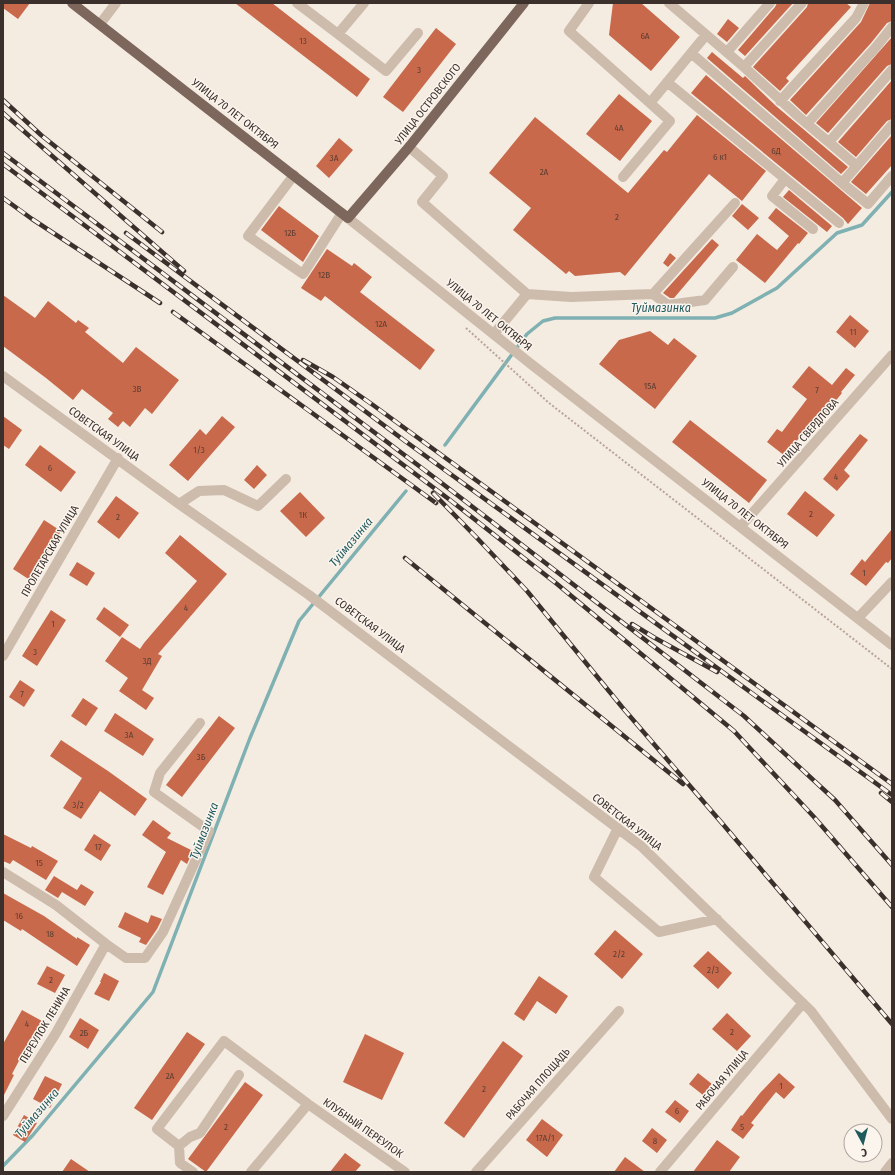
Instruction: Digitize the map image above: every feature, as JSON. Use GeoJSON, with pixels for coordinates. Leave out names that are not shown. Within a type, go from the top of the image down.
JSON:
{"type":"FeatureCollection","features":[{"type":"Feature","properties":{"kind":"main road","name":"УЛИЦА 70 ЛЕТ ОКТЯБРЯ"},"geometry":{"type":"LineString","coordinates":[[72,3],[345,215]]}},
{"type":"Feature","properties":{"kind":"main road","name":"УЛИЦА ОСТРОВСКОГО"},"geometry":{"type":"LineString","coordinates":[[345,215],[409,147],[524,3]]}},
{"type":"Feature","properties":{"kind":"street"},"geometry":{"type":"LineString","coordinates":[[100,24],[116,3]]}},
{"type":"Feature","properties":{"kind":"street"},"geometry":{"type":"LineString","coordinates":[[297,3],[386,71],[418,33]]}},
{"type":"Feature","properties":{"kind":"street"},"geometry":{"type":"LineString","coordinates":[[338,34],[364,3]]}},
{"type":"Feature","properties":{"kind":"street"},"geometry":{"type":"LineString","coordinates":[[589,3],[569,31],[670,121],[623,177]]}},
{"type":"Feature","properties":{"kind":"street"},"geometry":{"type":"LineString","coordinates":[[669,3],[744,67],[780,101],[857,166]]}},
{"type":"Feature","properties":{"kind":"street"},"geometry":{"type":"LineString","coordinates":[[727,52],[770,3]]}},
{"type":"Feature","properties":{"kind":"street"},"geometry":{"type":"LineString","coordinates":[[744,67],[802,3]]}},
{"type":"Feature","properties":{"kind":"street"},"geometry":{"type":"LineString","coordinates":[[780,101],[856,18],[864,3]]}},
{"type":"Feature","properties":{"kind":"street"},"geometry":{"type":"LineString","coordinates":[[807,124],[892,27]]}},
{"type":"Feature","properties":{"kind":"street"},"geometry":{"type":"LineString","coordinates":[[650,103],[706,35]]}},
{"type":"Feature","properties":{"kind":"street"},"geometry":{"type":"LineString","coordinates":[[691,54],[868,204],[892,176]]}},
{"type":"Feature","properties":{"kind":"street"},"geometry":{"type":"LineString","coordinates":[[829,142],[892,70]]}},
{"type":"Feature","properties":{"kind":"street"},"geometry":{"type":"LineString","coordinates":[[667,82],[839,223]]}},
{"type":"Feature","properties":{"kind":"street"},"geometry":{"type":"LineString","coordinates":[[842,183],[892,125]]}},
{"type":"Feature","properties":{"kind":"street"},"geometry":{"type":"LineString","coordinates":[[409,147],[443,176],[422,202],[527,294],[571,297],[652,294],[668,305],[705,300],[733,268]]}},
{"type":"Feature","properties":{"kind":"street"},"geometry":{"type":"LineString","coordinates":[[294,175],[248,236],[303,274],[345,215]]}},
{"type":"Feature","properties":{"kind":"street"},"geometry":{"type":"LineString","coordinates":[[785,179],[772,196],[813,229]]}},
{"type":"Feature","properties":{"kind":"street"},"geometry":{"type":"LineString","coordinates":[[652,294],[735,203]]}},
{"type":"Feature","properties":{"kind":"street","name":"УЛИЦА 70 ЛЕТ ОКТЯБРЯ"},"geometry":{"type":"LineString","coordinates":[[345,215],[531,364],[892,645]]}},
{"type":"Feature","properties":{"kind":"street"},"geometry":{"type":"LineString","coordinates":[[494,334],[527,294]]}},
{"type":"Feature","properties":{"kind":"street","name":"УЛИЦА СВЕРДЛОВА"},"geometry":{"type":"LineString","coordinates":[[741,526],[892,355]]}},
{"type":"Feature","properties":{"kind":"street","name":"СОВЕТСКАЯ УЛИЦА"},"geometry":{"type":"LineString","coordinates":[[3,376],[323,605],[641,846],[811,1011],[892,1119]]}},
{"type":"Feature","properties":{"kind":"street","name":"ПРОЛЕТАРСКАЯ УЛИЦА"},"geometry":{"type":"LineString","coordinates":[[3,656],[118,458]]}},
{"type":"Feature","properties":{"kind":"street"},"geometry":{"type":"LineString","coordinates":[[180,504],[200,491],[224,490],[258,506],[286,479]]}},
{"type":"Feature","properties":{"kind":"street"},"geometry":{"type":"LineString","coordinates":[[858,618],[892,582]]}},
{"type":"Feature","properties":{"kind":"street"},"geometry":{"type":"LineString","coordinates":[[3,872],[56,905],[126,958],[144,958],[163,932],[208,831],[154,792],[160,773],[200,723]]}},
{"type":"Feature","properties":{"kind":"street"},"geometry":{"type":"LineString","coordinates":[[618,828],[594,877],[659,932],[717,920]]}},
{"type":"Feature","properties":{"kind":"street","name":"ПЕРЕУЛОК ЛЕНИНА"},"geometry":{"type":"LineString","coordinates":[[3,1116],[56,1033],[106,944]]}},
{"type":"Feature","properties":{"kind":"street","name":"РАБОЧАЯ УЛИЦА"},"geometry":{"type":"LineString","coordinates":[[660,1172],[803,1003]]}},
{"type":"Feature","properties":{"kind":"street","name":"РАБОЧАЯ ПЛОЩАДЬ"},"geometry":{"type":"LineString","coordinates":[[476,1172],[618,1011]]}},
{"type":"Feature","properties":{"kind":"street","name":"КЛУБНЫЙ ПЕРЕУЛОК"},"geometry":{"type":"LineString","coordinates":[[179,1146],[157,1129],[224,1041],[308,1104],[405,1172]]}},
{"type":"Feature","properties":{"kind":"street"},"geometry":{"type":"LineString","coordinates":[[193,1172],[180,1163],[179,1146],[190,1137],[200,1133],[239,1075]]}},
{"type":"Feature","properties":{"kind":"street"},"geometry":{"type":"LineString","coordinates":[[251,1172],[308,1104]]}},
{"type":"Feature","properties":{"kind":"street"},"geometry":{"type":"LineString","coordinates":[[885,1172],[892,1163]]}},
{"type":"Feature","properties":{"kind":"path"},"geometry":{"type":"LineString","coordinates":[[466,328],[550,403],[892,669]]}},
{"type":"Feature","properties":{"kind":"building"},"geometry":{"type":"Polygon","coordinates":[[[3,3],[30,3],[18,19],[3,8],[3,3]]]}},
{"type":"Feature","properties":{"kind":"building"},"geometry":{"type":"Polygon","coordinates":[[[235,3],[272,3],[370,79],[357,97],[235,3]]]}},
{"type":"Feature","properties":{"kind":"building"},"geometry":{"type":"Polygon","coordinates":[[[613,3],[641,3],[680,37],[651,71],[609,35],[613,3]]]}},
{"type":"Feature","properties":{"kind":"building"},"geometry":{"type":"Polygon","coordinates":[[[777,3],[793,3],[745,56],[738,50],[777,3]]]}},
{"type":"Feature","properties":{"kind":"building"},"geometry":{"type":"Polygon","coordinates":[[[808,3],[846,3],[851,7],[786,78],[789,81],[780,91],[753,67],[807,7],[808,3]]]}},
{"type":"Feature","properties":{"kind":"building"},"geometry":{"type":"Polygon","coordinates":[[[870,3],[892,3],[892,21],[887,23],[871,43],[806,115],[790,100],[861,22],[870,3]]]}},
{"type":"Feature","properties":{"kind":"building"},"geometry":{"type":"Polygon","coordinates":[[[728,19],[739,28],[727,42],[717,34],[728,19]]]}},
{"type":"Feature","properties":{"kind":"building"},"geometry":{"type":"Polygon","coordinates":[[[436,28],[456,44],[403,112],[383,97],[436,28]]]}},
{"type":"Feature","properties":{"kind":"building"},"geometry":{"type":"Polygon","coordinates":[[[892,37],[892,64],[887,66],[828,133],[816,123],[892,37]]]}},
{"type":"Feature","properties":{"kind":"building"},"geometry":{"type":"Polygon","coordinates":[[[712,52],[743,78],[745,76],[776,106],[848,167],[841,174],[707,58],[712,52]]]}},
{"type":"Feature","properties":{"kind":"building"},"geometry":{"type":"Polygon","coordinates":[[[706,75],[862,208],[848,224],[843,218],[691,93],[706,75]]]}},
{"type":"Feature","properties":{"kind":"building"},"geometry":{"type":"Polygon","coordinates":[[[892,80],[892,119],[887,121],[856,157],[838,142],[892,80]]]}},
{"type":"Feature","properties":{"kind":"building"},"geometry":{"type":"Polygon","coordinates":[[[619,94],[652,121],[620,161],[586,134],[619,94]]]}},
{"type":"Feature","properties":{"kind":"building"},"geometry":{"type":"Polygon","coordinates":[[[697,115],[766,171],[742,201],[709,174],[625,276],[620,272],[575,276],[569,271],[566,274],[513,230],[531,208],[489,173],[535,117],[628,193],[664,150],[667,152],[697,115]]]}},
{"type":"Feature","properties":{"kind":"building"},"geometry":{"type":"Polygon","coordinates":[[[892,135],[892,165],[866,194],[851,182],[892,135]]]}},
{"type":"Feature","properties":{"kind":"building"},"geometry":{"type":"Polygon","coordinates":[[[339,138],[353,150],[329,178],[316,166],[339,138]]]}},
{"type":"Feature","properties":{"kind":"building"},"geometry":{"type":"Polygon","coordinates":[[[789,190],[832,226],[827,232],[783,197],[789,190]]]}},
{"type":"Feature","properties":{"kind":"building"},"geometry":{"type":"Polygon","coordinates":[[[742,204],[759,218],[748,230],[732,216],[742,204]]]}},
{"type":"Feature","properties":{"kind":"building"},"geometry":{"type":"Polygon","coordinates":[[[279,206],[319,236],[303,262],[261,230],[279,206]]]}},
{"type":"Feature","properties":{"kind":"building"},"geometry":{"type":"Polygon","coordinates":[[[776,208],[808,233],[765,283],[736,260],[757,234],[777,250],[789,236],[768,218],[776,208]]]}},
{"type":"Feature","properties":{"kind":"building"},"geometry":{"type":"Polygon","coordinates":[[[712,239],[719,245],[674,298],[670,298],[663,293],[712,239]]]}},
{"type":"Feature","properties":{"kind":"building"},"geometry":{"type":"Polygon","coordinates":[[[327,249],[352,266],[354,263],[372,277],[360,292],[435,350],[420,370],[325,296],[321,301],[301,288],[327,249]]]}},
{"type":"Feature","properties":{"kind":"building"},"geometry":{"type":"Polygon","coordinates":[[[670,253],[676,258],[668,267],[663,263],[670,253]]]}},
{"type":"Feature","properties":{"kind":"building"},"geometry":{"type":"Polygon","coordinates":[[[3,295],[35,318],[48,301],[76,323],[78,320],[89,328],[85,332],[123,363],[136,347],[179,380],[152,414],[145,408],[130,427],[123,421],[118,427],[108,419],[113,413],[82,389],[73,400],[3,346],[3,295]]]}},
{"type":"Feature","properties":{"kind":"building"},"geometry":{"type":"Polygon","coordinates":[[[850,315],[869,331],[855,348],[836,332],[850,315]]]}},
{"type":"Feature","properties":{"kind":"building"},"geometry":{"type":"Polygon","coordinates":[[[650,331],[668,345],[674,338],[697,356],[655,409],[599,364],[619,340],[650,331]]]}},
{"type":"Feature","properties":{"kind":"building"},"geometry":{"type":"Polygon","coordinates":[[[809,366],[832,385],[846,368],[855,375],[825,414],[822,411],[805,434],[803,433],[785,456],[767,442],[777,429],[782,432],[807,399],[792,387],[809,366]]]}},
{"type":"Feature","properties":{"kind":"building"},"geometry":{"type":"Polygon","coordinates":[[[3,416],[22,430],[9,449],[3,445],[3,416]]]}},
{"type":"Feature","properties":{"kind":"building"},"geometry":{"type":"Polygon","coordinates":[[[222,416],[235,427],[188,481],[169,465],[200,429],[206,435],[222,416]]]}},
{"type":"Feature","properties":{"kind":"building"},"geometry":{"type":"Polygon","coordinates":[[[690,420],[767,480],[749,503],[672,442],[690,420]]]}},
{"type":"Feature","properties":{"kind":"building"},"geometry":{"type":"Polygon","coordinates":[[[860,434],[868,440],[844,470],[850,476],[837,491],[823,479],[860,434]]]}},
{"type":"Feature","properties":{"kind":"building"},"geometry":{"type":"Polygon","coordinates":[[[40,445],[76,472],[61,492],[25,465],[40,445]]]}},
{"type":"Feature","properties":{"kind":"building"},"geometry":{"type":"Polygon","coordinates":[[[257,465],[267,475],[254,489],[244,480],[257,465]]]}},
{"type":"Feature","properties":{"kind":"building"},"geometry":{"type":"Polygon","coordinates":[[[805,491],[835,515],[817,537],[787,514],[805,491]]]}},
{"type":"Feature","properties":{"kind":"building"},"geometry":{"type":"Polygon","coordinates":[[[300,492],[325,518],[306,537],[280,511],[300,492]]]}},
{"type":"Feature","properties":{"kind":"building"},"geometry":{"type":"Polygon","coordinates":[[[116,496],[139,513],[119,539],[97,522],[116,496]]]}},
{"type":"Feature","properties":{"kind":"building"},"geometry":{"type":"Polygon","coordinates":[[[44,520],[61,531],[30,580],[13,569],[44,520]]]}},
{"type":"Feature","properties":{"kind":"building"},"geometry":{"type":"Polygon","coordinates":[[[892,529],[892,558],[888,563],[886,562],[866,586],[850,574],[862,559],[865,562],[892,529]]]}},
{"type":"Feature","properties":{"kind":"building"},"geometry":{"type":"Polygon","coordinates":[[[180,535],[227,574],[158,654],[162,656],[142,690],[154,698],[146,710],[119,691],[128,678],[105,661],[122,637],[140,649],[197,581],[165,553],[180,535]]]}},
{"type":"Feature","properties":{"kind":"building"},"geometry":{"type":"Polygon","coordinates":[[[77,562],[95,573],[87,586],[69,575],[77,562]]]}},
{"type":"Feature","properties":{"kind":"building"},"geometry":{"type":"Polygon","coordinates":[[[104,607],[129,625],[120,637],[96,619],[104,607]]]}},
{"type":"Feature","properties":{"kind":"building"},"geometry":{"type":"Polygon","coordinates":[[[51,610],[66,620],[37,666],[22,656],[51,610]]]}},
{"type":"Feature","properties":{"kind":"building"},"geometry":{"type":"Polygon","coordinates":[[[20,680],[35,690],[24,707],[9,697],[20,680]]]}},
{"type":"Feature","properties":{"kind":"building"},"geometry":{"type":"Polygon","coordinates":[[[83,698],[98,708],[86,726],[71,716],[83,698]]]}},
{"type":"Feature","properties":{"kind":"building"},"geometry":{"type":"Polygon","coordinates":[[[115,713],[154,739],[143,756],[104,731],[115,713]]]}},
{"type":"Feature","properties":{"kind":"building"},"geometry":{"type":"Polygon","coordinates":[[[219,716],[235,728],[182,797],[166,785],[219,716]]]}},
{"type":"Feature","properties":{"kind":"building"},"geometry":{"type":"Polygon","coordinates":[[[61,740],[147,799],[135,816],[100,791],[81,819],[63,808],[82,778],[50,756],[61,740]]]}},
{"type":"Feature","properties":{"kind":"building"},"geometry":{"type":"Polygon","coordinates":[[[153,820],[171,833],[167,838],[193,851],[187,864],[181,860],[163,895],[147,887],[166,852],[142,835],[153,820]]]}},
{"type":"Feature","properties":{"kind":"building"},"geometry":{"type":"Polygon","coordinates":[[[3,834],[31,848],[32,846],[58,861],[46,880],[13,860],[10,864],[3,861],[3,834]]]}},
{"type":"Feature","properties":{"kind":"building"},"geometry":{"type":"Polygon","coordinates":[[[94,834],[111,845],[101,861],[84,850],[94,834]]]}},
{"type":"Feature","properties":{"kind":"building"},"geometry":{"type":"Polygon","coordinates":[[[54,876],[77,890],[81,884],[94,892],[85,906],[62,892],[58,898],[45,890],[54,876]]]}},
{"type":"Feature","properties":{"kind":"building"},"geometry":{"type":"Polygon","coordinates":[[[3,893],[44,916],[77,939],[77,937],[90,945],[77,966],[22,929],[21,931],[3,920],[3,893]]]}},
{"type":"Feature","properties":{"kind":"building"},"geometry":{"type":"Polygon","coordinates":[[[125,912],[148,923],[151,915],[162,919],[146,945],[139,942],[141,938],[118,927],[125,912]]]}},
{"type":"Feature","properties":{"kind":"building"},"geometry":{"type":"Polygon","coordinates":[[[615,930],[643,954],[622,979],[594,954],[615,930]]]}},
{"type":"Feature","properties":{"kind":"building"},"geometry":{"type":"Polygon","coordinates":[[[708,951],[732,973],[718,989],[693,966],[708,951]]]}},
{"type":"Feature","properties":{"kind":"building"},"geometry":{"type":"Polygon","coordinates":[[[47,966],[65,975],[55,993],[37,984],[47,966]]]}},
{"type":"Feature","properties":{"kind":"building"},"geometry":{"type":"Polygon","coordinates":[[[104,973],[119,981],[109,1001],[94,994],[104,973]]]}},
{"type":"Feature","properties":{"kind":"building"},"geometry":{"type":"Polygon","coordinates":[[[539,976],[568,996],[556,1014],[537,1001],[524,1021],[514,1014],[539,976]]]}},
{"type":"Feature","properties":{"kind":"building"},"geometry":{"type":"Polygon","coordinates":[[[22,1010],[42,1021],[12,1074],[14,1075],[3,1097],[3,1044],[22,1010]]]}},
{"type":"Feature","properties":{"kind":"building"},"geometry":{"type":"Polygon","coordinates":[[[727,1013],[751,1036],[737,1051],[712,1029],[727,1013]]]}},
{"type":"Feature","properties":{"kind":"building"},"geometry":{"type":"Polygon","coordinates":[[[80,1018],[99,1030],[88,1049],[69,1037],[80,1018]]]}},
{"type":"Feature","properties":{"kind":"building"},"geometry":{"type":"Polygon","coordinates":[[[187,1032],[205,1044],[152,1120],[134,1108],[187,1032]]]}},
{"type":"Feature","properties":{"kind":"building"},"geometry":{"type":"Polygon","coordinates":[[[365,1034],[404,1053],[382,1100],[343,1082],[365,1034]]]}},
{"type":"Feature","properties":{"kind":"building"},"geometry":{"type":"Polygon","coordinates":[[[503,1041],[523,1056],[464,1138],[444,1123],[503,1041]]]}},
{"type":"Feature","properties":{"kind":"building"},"geometry":{"type":"Polygon","coordinates":[[[698,1073],[712,1084],[703,1095],[689,1084],[698,1073]]]}},
{"type":"Feature","properties":{"kind":"building"},"geometry":{"type":"Polygon","coordinates":[[[779,1073],[795,1087],[784,1099],[776,1092],[751,1123],[754,1125],[743,1139],[731,1130],[741,1115],[742,1116],[760,1093],[779,1073]]]}},
{"type":"Feature","properties":{"kind":"building"},"geometry":{"type":"Polygon","coordinates":[[[45,1076],[62,1084],[50,1108],[33,1099],[45,1076]]]}},
{"type":"Feature","properties":{"kind":"building"},"geometry":{"type":"Polygon","coordinates":[[[245,1082],[263,1095],[206,1172],[188,1159],[245,1082]]]}},
{"type":"Feature","properties":{"kind":"building"},"geometry":{"type":"Polygon","coordinates":[[[675,1100],[689,1111],[680,1123],[665,1112],[675,1100]]]}},
{"type":"Feature","properties":{"kind":"building"},"geometry":{"type":"Polygon","coordinates":[[[24,1115],[37,1123],[25,1142],[13,1135],[24,1115]]]}},
{"type":"Feature","properties":{"kind":"building"},"geometry":{"type":"Polygon","coordinates":[[[542,1119],[563,1135],[547,1157],[526,1140],[542,1119]]]}},
{"type":"Feature","properties":{"kind":"building"},"geometry":{"type":"Polygon","coordinates":[[[652,1128],[667,1140],[657,1153],[642,1141],[652,1128]]]}},
{"type":"Feature","properties":{"kind":"building"},"geometry":{"type":"Polygon","coordinates":[[[717,1140],[740,1157],[729,1172],[693,1172],[717,1140]]]}},
{"type":"Feature","properties":{"kind":"building"},"geometry":{"type":"Polygon","coordinates":[[[345,1153],[361,1165],[355,1172],[330,1172],[345,1153]]]}},
{"type":"Feature","properties":{"kind":"building"},"geometry":{"type":"Polygon","coordinates":[[[625,1157],[645,1172],[614,1172],[625,1157]]]}},
{"type":"Feature","properties":{"kind":"building"},"geometry":{"type":"Polygon","coordinates":[[[71,1159],[90,1172],[62,1172],[71,1159]]]}},
{"type":"Feature","properties":{"kind":"waterway","name":"Туймазинка"},"geometry":{"type":"LineString","coordinates":[[445,445],[527,334],[543,321],[555,318],[715,318],[732,313],[777,288],[837,233],[862,225],[892,192]]}},
{"type":"Feature","properties":{"kind":"waterway","name":"Туймазинка"},"geometry":{"type":"LineString","coordinates":[[3,1166],[33,1135],[153,992],[250,738],[299,621],[406,491]]}},
{"type":"Feature","properties":{"kind":"railway"},"geometry":{"type":"LineString","coordinates":[[3,100],[41,135],[162,232]]}},
{"type":"Feature","properties":{"kind":"railway"},"geometry":{"type":"LineString","coordinates":[[3,113],[184,271]]}},
{"type":"Feature","properties":{"kind":"railway"},"geometry":{"type":"LineString","coordinates":[[3,153],[439,481],[744,716],[835,800],[892,865]]}},
{"type":"Feature","properties":{"kind":"railway"},"geometry":{"type":"LineString","coordinates":[[3,164],[450,500],[557,584],[734,731],[814,817],[892,907]]}},
{"type":"Feature","properties":{"kind":"railway"},"geometry":{"type":"LineString","coordinates":[[3,198],[32,219],[160,303]]}},
{"type":"Feature","properties":{"kind":"railway"},"geometry":{"type":"LineString","coordinates":[[126,233],[405,441],[892,795]]}},
{"type":"Feature","properties":{"kind":"railway"},"geometry":{"type":"LineString","coordinates":[[173,312],[436,503]]}},
{"type":"Feature","properties":{"kind":"railway"},"geometry":{"type":"LineString","coordinates":[[303,360],[333,377],[373,405],[892,784]]}},
{"type":"Feature","properties":{"kind":"railway"},"geometry":{"type":"LineString","coordinates":[[433,493],[527,591],[622,707],[892,1024]]}},
{"type":"Feature","properties":{"kind":"railway"},"geometry":{"type":"LineString","coordinates":[[405,558],[683,784]]}},
{"type":"Feature","properties":{"kind":"railway"},"geometry":{"type":"LineString","coordinates":[[632,624],[717,672]]}},
{"type":"Feature","properties":{"kind":"railway"},"geometry":{"type":"LineString","coordinates":[[881,793],[892,802]]}}]}
